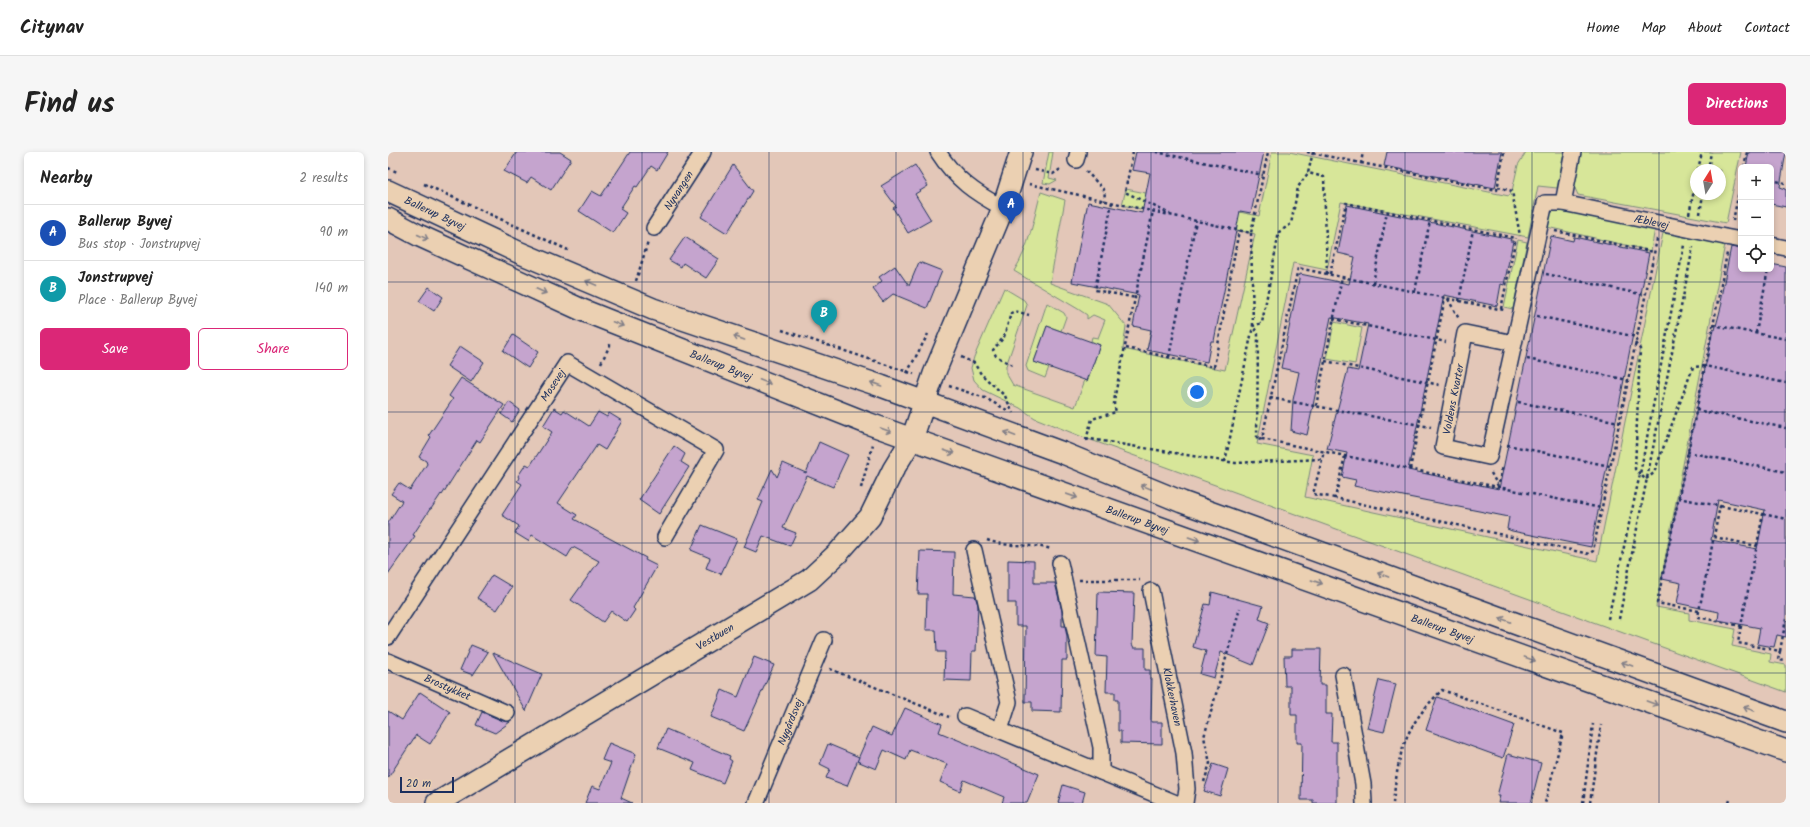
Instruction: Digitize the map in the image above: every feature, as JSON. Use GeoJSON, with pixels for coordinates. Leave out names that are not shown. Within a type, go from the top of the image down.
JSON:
{"type":"FeatureCollection","features":[{"type":"Feature","properties":{"kind":"main road","name":"Vestbuen"},"geometry":{"type":"LineString","coordinates":[[437,803],[809,580],[838,553],[870,516],[893,470],[912,439],[932,380],[1003,208],[1017,166]]}},
{"type":"Feature","properties":{"kind":"main road","name":"Ballerup Byvej"},"geometry":{"type":"LineString","coordinates":[[388,191],[518,252],[653,309],[925,402],[1062,454],[1182,502],[1786,722]]}},
{"type":"Feature","properties":{"kind":"main road","name":"Ballerup Byvej"},"geometry":{"type":"LineString","coordinates":[[388,219],[420,236],[582,310],[912,439],[1786,751]]}},
{"type":"Feature","properties":{"kind":"street","name":"Nyvangen"},"geometry":{"type":"LineString","coordinates":[[654,228],[703,152]]}},
{"type":"Feature","properties":{"kind":"street"},"geometry":{"type":"LineString","coordinates":[[938,152],[948,167],[979,195],[1003,208]]}},
{"type":"Feature","properties":{"kind":"street"},"geometry":{"type":"LineString","coordinates":[[1563,203],[1573,152]]}},
{"type":"Feature","properties":{"kind":"street","name":"Voldens Kvarter"},"geometry":{"type":"LineString","coordinates":[[1465,333],[1443,447],[1489,457],[1545,203],[1563,203]]}},
{"type":"Feature","properties":{"kind":"street","name":"Æblevej"},"geometry":{"type":"LineString","coordinates":[[1563,203],[1732,238]]}},
{"type":"Feature","properties":{"kind":"street"},"geometry":{"type":"LineString","coordinates":[[1774,246],[1786,248]]}},
{"type":"Feature","properties":{"kind":"street"},"geometry":{"type":"LineString","coordinates":[[1465,333],[1513,349]]}},
{"type":"Feature","properties":{"kind":"street","name":"Mosevej"},"geometry":{"type":"LineString","coordinates":[[388,637],[567,363],[716,450],[665,537]]}},
{"type":"Feature","properties":{"kind":"street"},"geometry":{"type":"LineString","coordinates":[[974,550],[1009,702],[1000,730]]}},
{"type":"Feature","properties":{"kind":"street"},"geometry":{"type":"LineString","coordinates":[[1060,563],[1101,747],[1101,772]]}},
{"type":"Feature","properties":{"kind":"street","name":"Klokkerhaven"},"geometry":{"type":"LineString","coordinates":[[1151,591],[1184,753],[1187,789],[1185,803]]}},
{"type":"Feature","properties":{"kind":"street","name":"Nygårdsvej"},"geometry":{"type":"LineString","coordinates":[[756,803],[824,640]]}},
{"type":"Feature","properties":{"kind":"street","name":"Brostykket"},"geometry":{"type":"LineString","coordinates":[[388,661],[507,713]]}},
{"type":"Feature","properties":{"kind":"street"},"geometry":{"type":"LineString","coordinates":[[1343,675],[1363,784],[1364,803]]}},
{"type":"Feature","properties":{"kind":"street"},"geometry":{"type":"LineString","coordinates":[[965,716],[1176,803]]}},
{"type":"Feature","properties":{"kind":"path"},"geometry":{"type":"LineString","coordinates":[[1133,152],[1125,192],[1174,216]]}},
{"type":"Feature","properties":{"kind":"path"},"geometry":{"type":"LineString","coordinates":[[1156,152],[1263,175]]}},
{"type":"Feature","properties":{"kind":"path"},"geometry":{"type":"LineString","coordinates":[[1225,462],[1253,326],[1251,233],[1268,152]]}},
{"type":"Feature","properties":{"kind":"path"},"geometry":{"type":"LineString","coordinates":[[1307,152],[1497,190],[1504,152]]}},
{"type":"Feature","properties":{"kind":"path"},"geometry":{"type":"LineString","coordinates":[[1361,163],[1363,152]]}},
{"type":"Feature","properties":{"kind":"path"},"geometry":{"type":"LineString","coordinates":[[1699,164],[1702,152]]}},
{"type":"Feature","properties":{"kind":"path"},"geometry":{"type":"LineString","coordinates":[[1709,164],[1711,152]]}},
{"type":"Feature","properties":{"kind":"path"},"geometry":{"type":"LineString","coordinates":[[1745,164],[1747,152]]}},
{"type":"Feature","properties":{"kind":"path"},"geometry":{"type":"LineString","coordinates":[[1253,326],[1262,323],[1279,232],[1291,224],[1298,187],[1308,173],[1313,153]]}},
{"type":"Feature","properties":{"kind":"path"},"geometry":{"type":"LineString","coordinates":[[1017,166],[1054,174],[1077,156],[1105,191],[1104,201]]}},
{"type":"Feature","properties":{"kind":"path"},"geometry":{"type":"LineString","coordinates":[[1017,166],[1104,201],[1251,233]]}},
{"type":"Feature","properties":{"kind":"path"},"geometry":{"type":"LineString","coordinates":[[1308,173],[1324,177],[1329,274]]}},
{"type":"Feature","properties":{"kind":"path"},"geometry":{"type":"LineString","coordinates":[[1774,180],[1786,182]]}},
{"type":"Feature","properties":{"kind":"path"},"geometry":{"type":"LineString","coordinates":[[1329,274],[1346,203],[1473,230],[1521,238],[1512,191],[1498,187]]}},
{"type":"Feature","properties":{"kind":"path"},"geometry":{"type":"LineString","coordinates":[[1733,221],[1738,197]]}},
{"type":"Feature","properties":{"kind":"path"},"geometry":{"type":"LineString","coordinates":[[1689,216],[1692,200]]}},
{"type":"Feature","properties":{"kind":"path"},"geometry":{"type":"LineString","coordinates":[[1700,214],[1702,200]]}},
{"type":"Feature","properties":{"kind":"path"},"geometry":{"type":"LineString","coordinates":[[1112,202],[1095,290],[1136,298]]}},
{"type":"Feature","properties":{"kind":"path"},"geometry":{"type":"LineString","coordinates":[[1086,440],[1092,419],[1116,412],[1114,404],[1115,396],[1153,211]]}},
{"type":"Feature","properties":{"kind":"path"},"geometry":{"type":"LineString","coordinates":[[1373,283],[1387,212]]}},
{"type":"Feature","properties":{"kind":"path"},"geometry":{"type":"LineString","coordinates":[[1169,358],[1196,221]]}},
{"type":"Feature","properties":{"kind":"path"},"geometry":{"type":"LineString","coordinates":[[1415,291],[1430,221]]}},
{"type":"Feature","properties":{"kind":"path"},"geometry":{"type":"LineString","coordinates":[[1324,451],[1314,494],[1588,554],[1593,551],[1654,252],[1664,224]]}},
{"type":"Feature","properties":{"kind":"path"},"geometry":{"type":"LineString","coordinates":[[1126,348],[1214,367],[1239,230]]}},
{"type":"Feature","properties":{"kind":"path"},"geometry":{"type":"LineString","coordinates":[[1459,301],[1473,230]]}},
{"type":"Feature","properties":{"kind":"path"},"geometry":{"type":"LineString","coordinates":[[1550,230],[1654,252]]}},
{"type":"Feature","properties":{"kind":"path"},"geometry":{"type":"LineString","coordinates":[[1501,309],[1515,238]]}},
{"type":"Feature","properties":{"kind":"path"},"geometry":{"type":"LineString","coordinates":[[1699,611],[1658,603],[1713,325],[1732,238]]}},
{"type":"Feature","properties":{"kind":"path"},"geometry":{"type":"LineString","coordinates":[[1619,620],[1695,241]]}},
{"type":"Feature","properties":{"kind":"path"},"geometry":{"type":"LineString","coordinates":[[1608,619],[1640,474],[1684,244]]}},
{"type":"Feature","properties":{"kind":"path"},"geometry":{"type":"LineString","coordinates":[[636,281],[644,251]]}},
{"type":"Feature","properties":{"kind":"path"},"geometry":{"type":"LineString","coordinates":[[1262,439],[1298,268],[1637,337]]}},
{"type":"Feature","properties":{"kind":"path"},"geometry":{"type":"LineString","coordinates":[[1530,270],[1645,295]]}},
{"type":"Feature","properties":{"kind":"path"},"geometry":{"type":"LineString","coordinates":[[1756,333],[1767,272]]}},
{"type":"Feature","properties":{"kind":"path"},"geometry":{"type":"LineString","coordinates":[[1316,406],[1342,277]]}},
{"type":"Feature","properties":{"kind":"path"},"geometry":{"type":"LineString","coordinates":[[1447,298],[1465,333]]}},
{"type":"Feature","properties":{"kind":"path"},"geometry":{"type":"LineString","coordinates":[[1410,469],[1447,298]]}},
{"type":"Feature","properties":{"kind":"path"},"geometry":{"type":"LineString","coordinates":[[1012,365],[996,356],[993,350],[1004,337],[1011,313],[1015,311],[1029,315]]}},
{"type":"Feature","properties":{"kind":"path"},"geometry":{"type":"LineString","coordinates":[[1333,320],[1437,340]]}},
{"type":"Feature","properties":{"kind":"path"},"geometry":{"type":"LineString","coordinates":[[1713,325],[1786,340]]}},
{"type":"Feature","properties":{"kind":"path"},"geometry":{"type":"LineString","coordinates":[[1253,326],[1258,334],[1256,440],[1262,439],[1324,451],[1601,508]]}},
{"type":"Feature","properties":{"kind":"path"},"geometry":{"type":"LineString","coordinates":[[593,377],[611,342]]}},
{"type":"Feature","properties":{"kind":"path"},"geometry":{"type":"LineString","coordinates":[[1636,343],[1640,349],[1635,468],[1646,480]]}},
{"type":"Feature","properties":{"kind":"path"},"geometry":{"type":"LineString","coordinates":[[945,348],[974,363],[981,374],[1005,396],[1013,414]]}},
{"type":"Feature","properties":{"kind":"path"},"geometry":{"type":"LineString","coordinates":[[1513,349],[1628,380]]}},
{"type":"Feature","properties":{"kind":"path"},"geometry":{"type":"LineString","coordinates":[[1325,361],[1428,383]]}},
{"type":"Feature","properties":{"kind":"path"},"geometry":{"type":"LineString","coordinates":[[1646,480],[1654,473],[1693,367],[1705,366],[1786,383]]}},
{"type":"Feature","properties":{"kind":"path"},"geometry":{"type":"LineString","coordinates":[[1270,398],[1447,430]]}},
{"type":"Feature","properties":{"kind":"path"},"geometry":{"type":"LineString","coordinates":[[1502,398],[1620,422]]}},
{"type":"Feature","properties":{"kind":"path"},"geometry":{"type":"LineString","coordinates":[[1696,410],[1786,428]]}},
{"type":"Feature","properties":{"kind":"path"},"geometry":{"type":"LineString","coordinates":[[1082,442],[1090,439],[1235,463],[1322,460]]}},
{"type":"Feature","properties":{"kind":"path"},"geometry":{"type":"LineString","coordinates":[[1493,441],[1610,466]]}},
{"type":"Feature","properties":{"kind":"path"},"geometry":{"type":"LineString","coordinates":[[1688,452],[1786,472]]}},
{"type":"Feature","properties":{"kind":"path"},"geometry":{"type":"LineString","coordinates":[[1335,498],[1344,456]]}},
{"type":"Feature","properties":{"kind":"path"},"geometry":{"type":"LineString","coordinates":[[1678,498],[1786,519]]}},
{"type":"Feature","properties":{"kind":"path"},"geometry":{"type":"LineString","coordinates":[[1720,506],[1698,617],[1742,626]]}},
{"type":"Feature","properties":{"kind":"path"},"geometry":{"type":"LineString","coordinates":[[1763,514],[1738,643],[1780,651]]}},
{"type":"Feature","properties":{"kind":"path"},"geometry":{"type":"LineString","coordinates":[[1714,537],[1757,546]]}},
{"type":"Feature","properties":{"kind":"path"},"geometry":{"type":"LineString","coordinates":[[974,550],[972,541],[986,540],[998,544],[1031,546],[1050,549],[1060,563]]}},
{"type":"Feature","properties":{"kind":"path"},"geometry":{"type":"LineString","coordinates":[[1064,580],[1138,579],[1147,582],[1151,591]]}},
{"type":"Feature","properties":{"kind":"path"},"geometry":{"type":"LineString","coordinates":[[1204,783],[1210,763],[1204,737],[1240,608]]}},
{"type":"Feature","properties":{"kind":"path"},"geometry":{"type":"LineString","coordinates":[[1786,619],[1778,660],[1786,661]]}},
{"type":"Feature","properties":{"kind":"path"},"geometry":{"type":"LineString","coordinates":[[815,662],[947,717],[965,716]]}},
{"type":"Feature","properties":{"kind":"path"},"geometry":{"type":"LineString","coordinates":[[1393,803],[1398,760],[1410,728],[1424,707],[1442,690],[1563,733],[1545,803]]}},
{"type":"Feature","properties":{"kind":"path"},"geometry":{"type":"LineString","coordinates":[[1583,803],[1593,724]]}},
{"type":"Feature","properties":{"kind":"path"},"geometry":{"type":"LineString","coordinates":[[1590,803],[1601,725]]}},
{"type":"Feature","properties":{"kind":"green space"},"geometry":{"type":"Polygon","coordinates":[[[1049,152],[1053,152],[1049,178],[1057,180],[1050,184],[1043,183],[1049,152]]]}},
{"type":"Feature","properties":{"kind":"green space"},"geometry":{"type":"Polygon","coordinates":[[[1272,152],[1289,152],[1509,196],[1512,191],[1518,165],[1526,152],[1564,152],[1557,188],[1538,186],[1528,237],[1341,202],[1327,270],[1293,263],[1257,444],[1313,455],[1305,497],[1597,561],[1663,233],[1725,244],[1656,607],[1689,613],[1689,620],[1735,629],[1732,646],[1771,654],[1770,662],[1786,665],[1786,692],[1080,436],[1035,418],[1020,408],[983,390],[974,380],[971,368],[974,357],[1004,288],[1024,300],[1027,305],[1006,366],[1006,373],[1013,385],[1075,407],[1085,380],[1087,381],[1100,345],[1091,341],[1092,337],[1098,338],[1105,320],[1093,315],[1087,319],[1087,315],[1078,309],[1014,271],[1024,253],[1041,192],[1065,200],[1050,283],[1108,304],[1126,326],[1123,349],[1225,370],[1255,234],[1122,205],[1126,189],[1259,216],[1272,152]]]}},
{"type":"Feature","properties":{"kind":"green space"},"geometry":{"type":"Polygon","coordinates":[[[1581,152],[1741,152],[1726,223],[1578,195],[1574,186],[1581,152]]]}},
{"type":"Feature","properties":{"kind":"green space"},"geometry":{"type":"Polygon","coordinates":[[[1557,209],[1655,228],[1651,251],[1547,227],[1550,214],[1557,209]]]}},
{"type":"Feature","properties":{"kind":"green space"},"geometry":{"type":"Polygon","coordinates":[[[1518,240],[1527,242],[1513,309],[1504,307],[1518,240]]]}},
{"type":"Feature","properties":{"kind":"green space"},"geometry":{"type":"Polygon","coordinates":[[[1047,303],[1064,313],[1066,317],[1061,331],[1047,326],[1034,362],[1049,367],[1045,378],[1028,371],[1026,366],[1047,303]]]}},
{"type":"Feature","properties":{"kind":"green space"},"geometry":{"type":"Polygon","coordinates":[[[1334,322],[1362,328],[1355,364],[1327,359],[1334,322]]]}},
{"type":"Feature","properties":{"kind":"building"},"geometry":{"type":"Polygon","coordinates":[[[517,152],[560,152],[571,159],[551,190],[531,177],[527,183],[504,171],[517,152]]]}},
{"type":"Feature","properties":{"kind":"building"},"geometry":{"type":"Polygon","coordinates":[[[630,152],[668,152],[657,170],[651,166],[637,187],[635,186],[620,209],[626,213],[613,233],[579,211],[592,191],[601,196],[630,152]]]}},
{"type":"Feature","properties":{"kind":"building"},"geometry":{"type":"Polygon","coordinates":[[[1136,152],[1264,152],[1251,213],[1240,211],[1214,341],[1211,341],[1207,362],[1147,350],[1151,330],[1133,326],[1139,295],[1072,282],[1088,202],[1142,213],[1150,173],[1132,170],[1136,152]]]}},
{"type":"Feature","properties":{"kind":"building"},"geometry":{"type":"Polygon","coordinates":[[[1387,152],[1502,152],[1495,188],[1384,166],[1387,152]]]}},
{"type":"Feature","properties":{"kind":"building"},"geometry":{"type":"Polygon","coordinates":[[[1749,152],[1786,152],[1780,187],[1786,189],[1786,207],[1774,205],[1774,164],[1747,164],[1749,152]]]}},
{"type":"Feature","properties":{"kind":"building"},"geometry":{"type":"Polygon","coordinates":[[[733,165],[753,191],[727,233],[701,217],[733,165]]]}},
{"type":"Feature","properties":{"kind":"building"},"geometry":{"type":"Polygon","coordinates":[[[915,165],[928,186],[915,194],[931,220],[908,233],[893,208],[896,206],[881,186],[915,165]]]}},
{"type":"Feature","properties":{"kind":"building"},"geometry":{"type":"Polygon","coordinates":[[[1347,205],[1511,239],[1510,241],[1513,241],[1504,285],[1501,284],[1497,306],[1444,295],[1408,470],[1499,489],[1551,236],[1573,241],[1574,237],[1649,253],[1591,547],[1512,531],[1507,529],[1509,517],[1354,486],[1356,480],[1342,477],[1347,453],[1327,449],[1348,369],[1358,371],[1368,324],[1331,317],[1307,435],[1291,431],[1293,400],[1299,372],[1281,368],[1300,274],[1349,284],[1355,257],[1338,253],[1347,205]]]}},
{"type":"Feature","properties":{"kind":"building"},"geometry":{"type":"Polygon","coordinates":[[[685,237],[719,259],[706,278],[683,263],[681,267],[669,260],[685,237]]]}},
{"type":"Feature","properties":{"kind":"building"},"geometry":{"type":"Polygon","coordinates":[[[1731,247],[1738,248],[1738,272],[1774,272],[1774,265],[1786,267],[1786,637],[1777,635],[1774,647],[1757,644],[1760,628],[1718,620],[1719,612],[1677,603],[1681,583],[1662,579],[1713,329],[1715,330],[1722,303],[1720,302],[1731,247]],[[1718,500],[1711,540],[1757,549],[1765,510],[1718,500]]]}},
{"type":"Feature","properties":{"kind":"building"},"geometry":{"type":"Polygon","coordinates":[[[919,262],[942,271],[927,308],[893,294],[883,302],[873,289],[882,281],[879,277],[895,266],[909,286],[919,262]]]}},
{"type":"Feature","properties":{"kind":"building"},"geometry":{"type":"Polygon","coordinates":[[[429,287],[443,297],[434,311],[419,301],[429,287]]]}},
{"type":"Feature","properties":{"kind":"building"},"geometry":{"type":"Polygon","coordinates":[[[1047,326],[1100,345],[1087,381],[1034,362],[1047,326]]]}},
{"type":"Feature","properties":{"kind":"building"},"geometry":{"type":"Polygon","coordinates":[[[513,335],[538,352],[528,368],[503,351],[513,335]]]}},
{"type":"Feature","properties":{"kind":"building"},"geometry":{"type":"Polygon","coordinates":[[[460,346],[484,362],[471,382],[447,366],[460,346]]]}},
{"type":"Feature","properties":{"kind":"building"},"geometry":{"type":"Polygon","coordinates":[[[461,378],[504,405],[480,442],[477,440],[442,495],[441,494],[430,509],[413,535],[415,536],[388,574],[388,523],[402,501],[391,494],[399,483],[410,490],[427,464],[426,461],[419,457],[431,437],[429,435],[453,399],[449,396],[461,378]]]}},
{"type":"Feature","properties":{"kind":"building"},"geometry":{"type":"Polygon","coordinates":[[[509,402],[520,410],[512,422],[501,414],[509,402]]]}},
{"type":"Feature","properties":{"kind":"building"},"geometry":{"type":"Polygon","coordinates":[[[554,408],[562,413],[564,410],[589,426],[598,412],[607,417],[609,413],[622,421],[605,450],[597,445],[558,503],[577,515],[574,519],[646,558],[645,560],[657,566],[633,608],[635,610],[627,622],[611,611],[603,622],[571,600],[599,561],[573,547],[567,557],[532,535],[528,541],[515,533],[519,526],[502,515],[522,484],[517,481],[519,478],[518,476],[526,464],[530,466],[552,432],[543,426],[554,408]]]}},
{"type":"Feature","properties":{"kind":"building"},"geometry":{"type":"Polygon","coordinates":[[[819,442],[848,455],[833,487],[807,476],[783,528],[796,533],[790,546],[763,536],[756,552],[744,547],[763,502],[758,500],[772,469],[777,477],[783,463],[806,473],[819,442]]]}},
{"type":"Feature","properties":{"kind":"building"},"geometry":{"type":"Polygon","coordinates":[[[674,446],[685,454],[681,462],[689,467],[659,514],[639,500],[674,446]]]}},
{"type":"Feature","properties":{"kind":"building"},"geometry":{"type":"Polygon","coordinates":[[[702,525],[737,539],[721,574],[706,568],[710,558],[691,550],[702,525]]]}},
{"type":"Feature","properties":{"kind":"building"},"geometry":{"type":"Polygon","coordinates":[[[920,551],[954,552],[953,594],[975,596],[978,605],[976,651],[972,651],[971,681],[944,680],[945,652],[937,652],[936,630],[926,630],[927,594],[918,594],[920,551]]]}},
{"type":"Feature","properties":{"kind":"building"},"geometry":{"type":"Polygon","coordinates":[[[1008,560],[1034,561],[1034,583],[1055,583],[1062,611],[1062,626],[1065,626],[1067,637],[1067,660],[1062,660],[1061,712],[1032,711],[1032,702],[1025,702],[1026,626],[1016,626],[1016,603],[1008,603],[1008,560]]]}},
{"type":"Feature","properties":{"kind":"building"},"geometry":{"type":"Polygon","coordinates":[[[492,575],[512,587],[497,610],[477,598],[492,575]]]}},
{"type":"Feature","properties":{"kind":"building"},"geometry":{"type":"Polygon","coordinates":[[[1098,592],[1134,593],[1132,644],[1134,648],[1145,648],[1145,670],[1150,670],[1150,679],[1152,679],[1151,722],[1162,722],[1162,744],[1121,743],[1121,731],[1118,731],[1118,700],[1115,700],[1115,692],[1106,692],[1107,657],[1096,656],[1098,592]]]}},
{"type":"Feature","properties":{"kind":"building"},"geometry":{"type":"Polygon","coordinates":[[[1212,592],[1263,606],[1259,619],[1269,623],[1253,665],[1221,652],[1214,678],[1200,674],[1206,651],[1193,647],[1205,604],[1210,605],[1212,592]]]}},
{"type":"Feature","properties":{"kind":"building"},"geometry":{"type":"Polygon","coordinates":[[[471,645],[488,652],[473,675],[460,670],[471,645]]]}},
{"type":"Feature","properties":{"kind":"building"},"geometry":{"type":"Polygon","coordinates":[[[1292,649],[1321,649],[1320,685],[1326,685],[1326,714],[1332,714],[1331,742],[1337,742],[1337,803],[1313,803],[1313,800],[1301,800],[1302,743],[1297,743],[1297,715],[1291,715],[1291,686],[1285,686],[1284,656],[1292,656],[1292,649]]]}},
{"type":"Feature","properties":{"kind":"building"},"geometry":{"type":"Polygon","coordinates":[[[493,653],[542,674],[526,711],[493,653]]]}},
{"type":"Feature","properties":{"kind":"building"},"geometry":{"type":"Polygon","coordinates":[[[754,657],[774,665],[744,731],[711,717],[722,690],[738,697],[754,657]]]}},
{"type":"Feature","properties":{"kind":"building"},"geometry":{"type":"Polygon","coordinates":[[[1379,680],[1396,684],[1384,732],[1367,728],[1379,680]]]}},
{"type":"Feature","properties":{"kind":"building"},"geometry":{"type":"Polygon","coordinates":[[[420,692],[450,712],[430,744],[416,735],[388,778],[388,711],[402,720],[420,692]]]}},
{"type":"Feature","properties":{"kind":"building"},"geometry":{"type":"Polygon","coordinates":[[[1437,697],[1514,725],[1503,758],[1426,730],[1437,697]]]}},
{"type":"Feature","properties":{"kind":"building"},"geometry":{"type":"Polygon","coordinates":[[[905,708],[942,724],[939,732],[1039,774],[1027,803],[1002,803],[1004,797],[964,780],[960,791],[940,782],[947,764],[910,750],[906,760],[884,750],[876,769],[857,761],[872,727],[892,736],[905,708]]]}},
{"type":"Feature","properties":{"kind":"building"},"geometry":{"type":"Polygon","coordinates":[[[482,712],[503,721],[510,722],[495,733],[476,725],[482,712]]]}},
{"type":"Feature","properties":{"kind":"building"},"geometry":{"type":"Polygon","coordinates":[[[666,729],[730,756],[729,759],[732,761],[723,783],[692,770],[695,763],[658,748],[666,729]]]}},
{"type":"Feature","properties":{"kind":"building"},"geometry":{"type":"Polygon","coordinates":[[[609,743],[636,754],[621,798],[632,803],[585,803],[592,786],[600,789],[611,763],[602,760],[609,743]]]}},
{"type":"Feature","properties":{"kind":"building"},"geometry":{"type":"Polygon","coordinates":[[[828,744],[859,757],[847,786],[826,778],[830,769],[820,764],[828,744]]]}},
{"type":"Feature","properties":{"kind":"building"},"geometry":{"type":"Polygon","coordinates":[[[1508,754],[1541,763],[1531,803],[1498,803],[1500,796],[1497,796],[1508,754]]]}},
{"type":"Feature","properties":{"kind":"building"},"geometry":{"type":"Polygon","coordinates":[[[1213,764],[1228,769],[1220,796],[1204,791],[1213,764]]]}},
{"type":"Feature","properties":{"kind":"building"},"geometry":{"type":"Polygon","coordinates":[[[1063,785],[1085,792],[1082,803],[1058,803],[1063,785]]]}},
{"type":"Feature","properties":{"kind":"place","name":"Ballerup Byvej"},"geometry":{"type":"Point","coordinates":[1011,224]}},
{"type":"Feature","properties":{"kind":"place","name":"Jonstrupvej"},"geometry":{"type":"Point","coordinates":[824,333]}}]}
